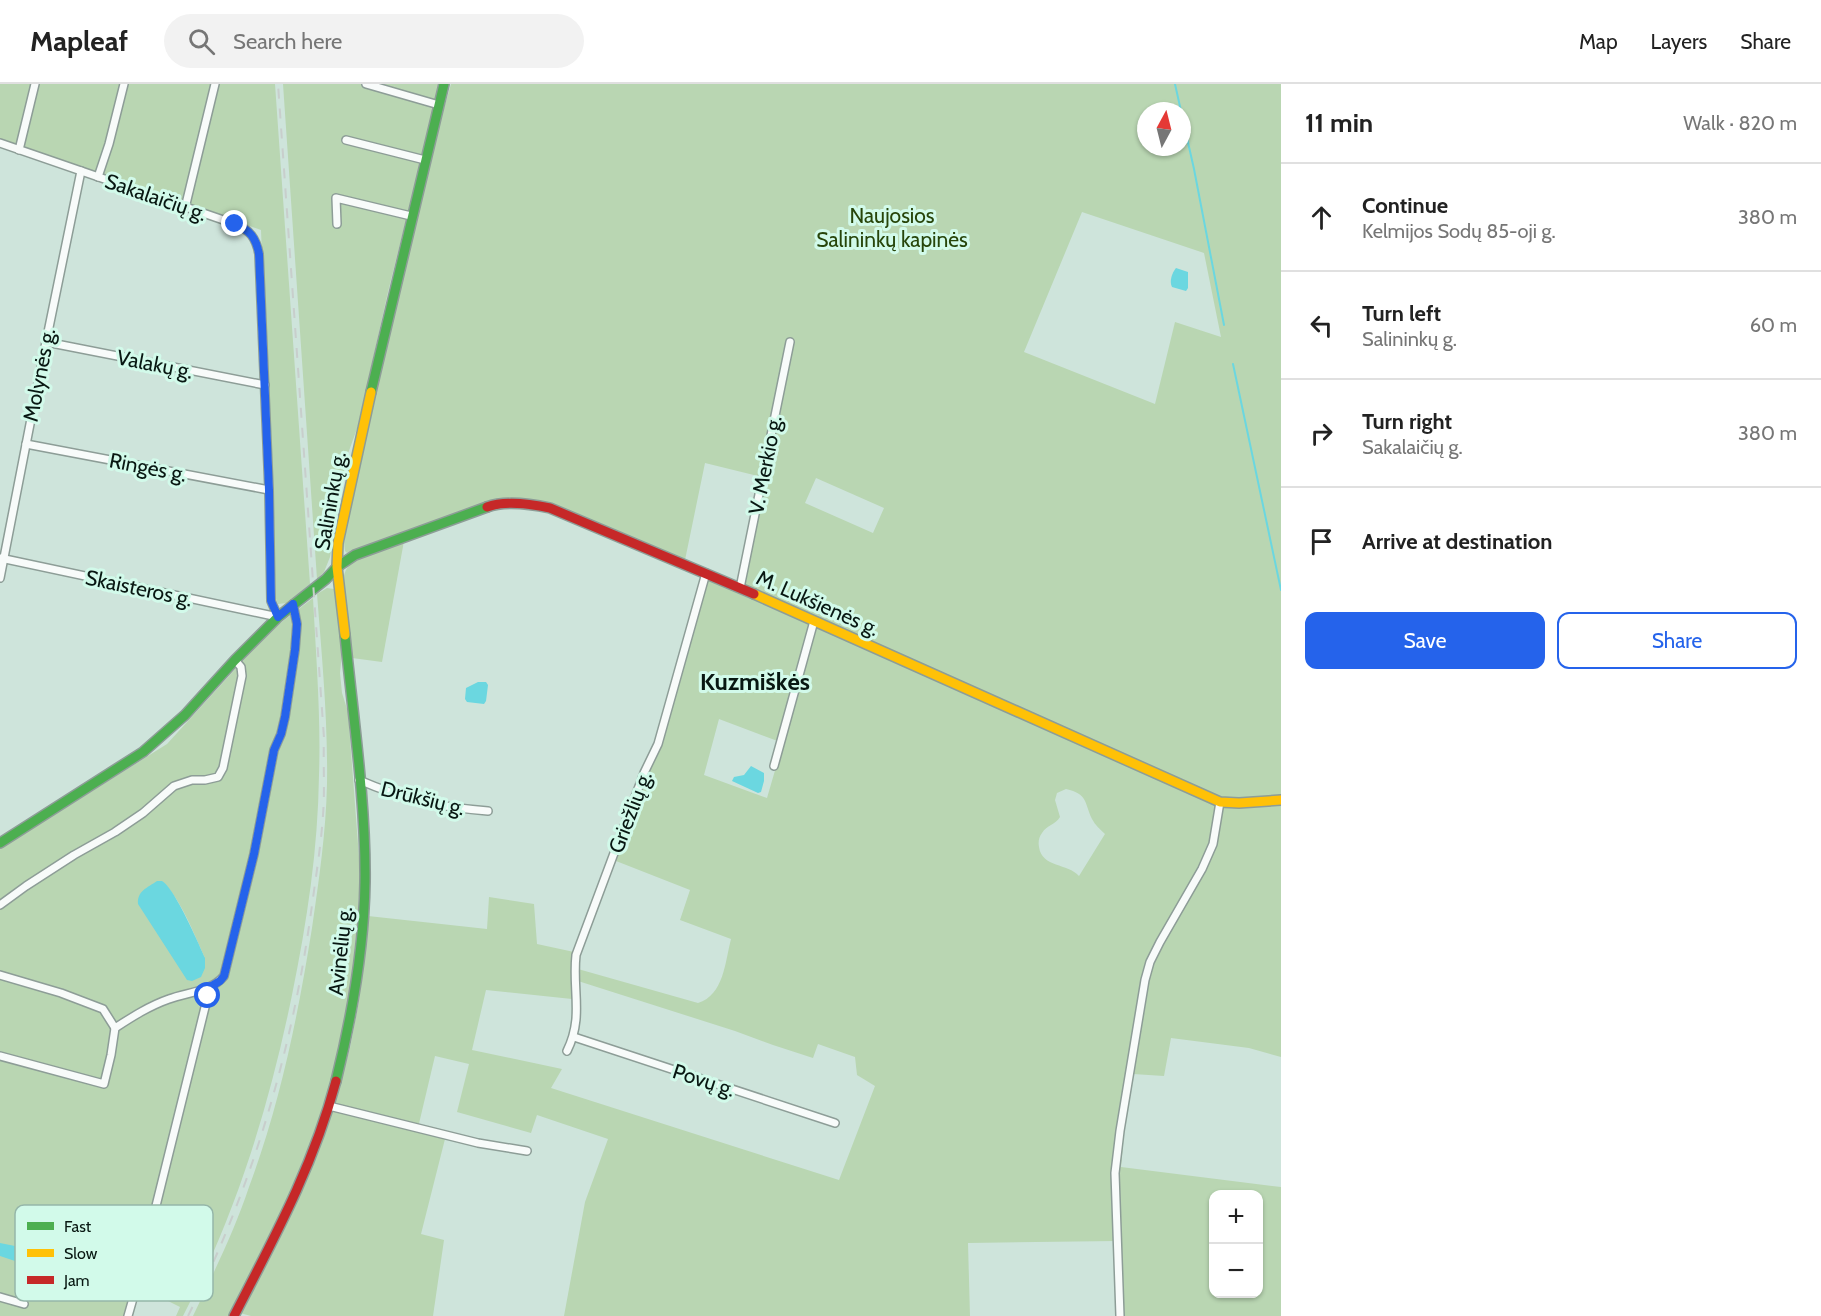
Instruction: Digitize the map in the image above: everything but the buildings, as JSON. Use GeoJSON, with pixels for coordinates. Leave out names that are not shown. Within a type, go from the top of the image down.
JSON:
{"type":"FeatureCollection","features":[{"type":"Feature","properties":{"kind":"main road","name":"Salininkų g."},"geometry":{"type":"LineString","coordinates":[[0,843],[143,752],[185,715],[278,617],[326,579],[337,567],[338,543],[345,507],[411,216],[444,84]]}},
{"type":"Feature","properties":{"kind":"main road","name":"M. Lukšienės g."},"geometry":{"type":"LineString","coordinates":[[337,567],[355,555],[493,506],[509,503],[550,508],[741,588],[1220,802],[1281,800]]}},
{"type":"Feature","properties":{"kind":"main road","name":"Avinėlių g."},"geometry":{"type":"LineString","coordinates":[[234,1316],[297,1193],[314,1150],[329,1106],[347,1038],[358,975],[365,884],[363,833],[337,567]]}},
{"type":"Feature","properties":{"kind":"street"},"geometry":{"type":"LineString","coordinates":[[19,150],[34,84]]}},
{"type":"Feature","properties":{"kind":"street"},"geometry":{"type":"LineString","coordinates":[[98,177],[124,84]]}},
{"type":"Feature","properties":{"kind":"street"},"geometry":{"type":"LineString","coordinates":[[185,208],[215,84]]}},
{"type":"Feature","properties":{"kind":"street"},"geometry":{"type":"LineString","coordinates":[[366,84],[439,105]]}},
{"type":"Feature","properties":{"kind":"street"},"geometry":{"type":"LineString","coordinates":[[346,140],[425,160]]}},
{"type":"Feature","properties":{"kind":"street","name":"Sakalaičių g."},"geometry":{"type":"LineString","coordinates":[[0,143],[242,227],[250,232],[259,254],[269,490],[271,601],[278,617]]}},
{"type":"Feature","properties":{"kind":"street","name":"Molynės g."},"geometry":{"type":"LineString","coordinates":[[0,578],[81,171]]}},
{"type":"Feature","properties":{"kind":"street"},"geometry":{"type":"LineString","coordinates":[[337,224],[336,198],[411,216]]}},
{"type":"Feature","properties":{"kind":"street","name":"Valakų g."},"geometry":{"type":"LineString","coordinates":[[46,342],[265,385]]}},
{"type":"Feature","properties":{"kind":"street","name":"V. Merkio g."},"geometry":{"type":"LineString","coordinates":[[741,588],[790,342]]}},
{"type":"Feature","properties":{"kind":"street","name":"Ringės g."},"geometry":{"type":"LineString","coordinates":[[26,444],[269,490]]}},
{"type":"Feature","properties":{"kind":"street","name":"Skaisteros g."},"geometry":{"type":"LineString","coordinates":[[2,559],[278,617]]}},
{"type":"Feature","properties":{"kind":"street","name":"Griežlių g."},"geometry":{"type":"LineString","coordinates":[[567,1051],[574,1037],[577,1014],[576,955],[643,774],[658,744],[706,573]]}},
{"type":"Feature","properties":{"kind":"street"},"geometry":{"type":"LineString","coordinates":[[115,1028],[145,1009],[170,998],[210,987],[220,981],[226,972],[254,854],[274,750],[285,717],[296,641],[297,624],[293,604]]}},
{"type":"Feature","properties":{"kind":"street"},"geometry":{"type":"LineString","coordinates":[[774,766],[814,621]]}},
{"type":"Feature","properties":{"kind":"street"},"geometry":{"type":"LineString","coordinates":[[0,905],[74,855],[143,813],[174,786],[192,780],[218,777],[223,768],[242,676],[241,667],[235,660]]}},
{"type":"Feature","properties":{"kind":"street","name":"Drūkšių g."},"geometry":{"type":"LineString","coordinates":[[359,780],[404,798],[438,806],[488,812]]}},
{"type":"Feature","properties":{"kind":"street"},"geometry":{"type":"LineString","coordinates":[[1120,1316],[1115,1173],[1145,980],[1150,962],[1202,869],[1213,844],[1220,802]]}},
{"type":"Feature","properties":{"kind":"street"},"geometry":{"type":"LineString","coordinates":[[0,975],[61,993],[103,1009],[115,1028],[104,1084],[0,1056]]}},
{"type":"Feature","properties":{"kind":"street"},"geometry":{"type":"LineString","coordinates":[[157,1205],[210,987]]}},
{"type":"Feature","properties":{"kind":"street","name":"Povų g."},"geometry":{"type":"LineString","coordinates":[[574,1037],[835,1123]]}},
{"type":"Feature","properties":{"kind":"street"},"geometry":{"type":"LineString","coordinates":[[329,1106],[478,1143],[527,1152]]}},
{"type":"Feature","properties":{"kind":"street"},"geometry":{"type":"LineString","coordinates":[[0,1296],[24,1304]]}},
{"type":"Feature","properties":{"kind":"street"},"geometry":{"type":"LineString","coordinates":[[128,1316],[133,1301]]}},
{"type":"Feature","properties":{"kind":"green space"},"geometry":{"type":"Polygon","coordinates":[[[0,84],[275,84],[310,584],[287,603],[278,604],[276,599],[261,230],[0,139],[0,84]]]}},
{"type":"Feature","properties":{"kind":"green space"},"geometry":{"type":"Polygon","coordinates":[[[283,84],[440,84],[388,292],[358,426],[346,459],[330,557],[324,572],[317,579],[283,84]]]}},
{"type":"Feature","properties":{"kind":"green space","name":"Naujosios Salininkų kapinės"},"geometry":{"type":"Polygon","coordinates":[[[451,84],[1281,84],[1281,796],[1238,799],[1213,795],[745,587],[766,478],[705,463],[685,560],[563,509],[485,505],[347,553],[344,543],[357,469],[434,143],[451,84]],[[1082,212],[1024,352],[1155,404],[1175,322],[1221,337],[1204,253],[1082,212]],[[816,478],[805,503],[873,533],[884,508],[816,478]]]}},
{"type":"Feature","properties":{"kind":"green space"},"geometry":{"type":"Polygon","coordinates":[[[404,541],[382,662],[352,658],[343,579],[346,570],[355,560],[404,541]]]}},
{"type":"Feature","properties":{"kind":"green space"},"geometry":{"type":"Polygon","coordinates":[[[708,579],[916,669],[1213,804],[1225,806],[1281,802],[1281,1057],[1249,1048],[1171,1038],[1164,1076],[1133,1074],[1121,1167],[1281,1187],[1281,1316],[1119,1316],[1116,1241],[968,1243],[970,1316],[564,1316],[585,1202],[608,1139],[537,1115],[531,1133],[457,1112],[469,1064],[435,1056],[417,1132],[445,1139],[421,1234],[444,1240],[433,1316],[251,1316],[240,1313],[334,1105],[350,1048],[359,1001],[368,916],[487,929],[489,897],[534,904],[537,944],[574,952],[572,999],[486,990],[472,1050],[562,1069],[551,1088],[839,1180],[875,1086],[857,1075],[855,1057],[818,1044],[813,1058],[578,981],[578,969],[698,1003],[713,993],[722,977],[731,939],[680,920],[690,890],[616,861],[646,775],[708,579]],[[719,719],[704,775],[767,798],[783,743],[719,719]],[[1066,789],[1057,793],[1055,800],[1060,817],[1042,833],[1039,847],[1045,859],[1079,876],[1105,834],[1093,821],[1082,796],[1066,789]]]}},
{"type":"Feature","properties":{"kind":"green space"},"geometry":{"type":"Polygon","coordinates":[[[327,588],[334,589],[336,592],[342,652],[340,673],[342,693],[348,712],[359,857],[359,896],[352,988],[331,1082],[311,1144],[291,1195],[230,1316],[193,1316],[200,1301],[213,1301],[213,1275],[230,1237],[260,1156],[279,1092],[301,994],[322,856],[327,784],[327,737],[317,594],[327,588]]]}},
{"type":"Feature","properties":{"kind":"green space"},"geometry":{"type":"Polygon","coordinates":[[[313,598],[318,686],[319,775],[314,858],[307,913],[273,1078],[249,1159],[213,1253],[213,1205],[15,1205],[15,1301],[136,1301],[130,1316],[0,1316],[0,849],[167,744],[270,631],[313,598]],[[162,881],[205,958],[186,917],[175,897],[162,881]]]}},
{"type":"Feature","properties":{"kind":"green space"},"geometry":{"type":"Polygon","coordinates":[[[168,1301],[190,1301],[183,1316],[176,1316],[180,1307],[168,1301]]]}},
{"type":"Feature","properties":{"kind":"water"},"geometry":{"type":"Polygon","coordinates":[[[1176,268],[1188,272],[1186,291],[1172,287],[1171,277],[1176,268]]]}},
{"type":"Feature","properties":{"kind":"water"},"geometry":{"type":"Polygon","coordinates":[[[478,682],[486,682],[488,685],[486,701],[484,704],[467,702],[466,688],[478,682]]]}},
{"type":"Feature","properties":{"kind":"water"},"geometry":{"type":"Polygon","coordinates":[[[751,766],[764,773],[761,792],[758,793],[732,781],[734,777],[744,775],[751,766]]]}},
{"type":"Feature","properties":{"kind":"water"},"geometry":{"type":"Polygon","coordinates":[[[157,881],[162,881],[167,885],[173,894],[205,958],[205,968],[201,977],[192,981],[187,980],[138,904],[141,893],[157,881]]]}},
{"type":"Feature","properties":{"kind":"water"},"geometry":{"type":"Polygon","coordinates":[[[0,1243],[15,1246],[15,1261],[0,1256],[0,1243]]]}},
{"type":"Feature","properties":{"kind":"waterway"},"geometry":{"type":"LineString","coordinates":[[1175,84],[1179,102]]}},
{"type":"Feature","properties":{"kind":"waterway"},"geometry":{"type":"LineString","coordinates":[[1191,156],[1224,325]]}},
{"type":"Feature","properties":{"kind":"waterway"},"geometry":{"type":"LineString","coordinates":[[1233,364],[1281,590]]}},
{"type":"Feature","properties":{"kind":"railway"},"geometry":{"type":"LineString","coordinates":[[213,1262],[251,1167],[282,1064],[304,959],[323,815],[324,738],[278,84]]}},
{"type":"Feature","properties":{"kind":"railway"},"geometry":{"type":"LineString","coordinates":[[188,1316],[195,1301]]}},
{"type":"Feature","properties":{"kind":"traffic: fast"},"geometry":{"type":"LineString","coordinates":[[371,392],[444,84]]}},
{"type":"Feature","properties":{"kind":"traffic: fast"},"geometry":{"type":"LineString","coordinates":[[0,843],[143,752],[185,715],[278,617],[326,579],[337,567],[355,555],[487,507]]}},
{"type":"Feature","properties":{"kind":"traffic: fast"},"geometry":{"type":"LineString","coordinates":[[336,1081],[356,982],[365,882],[361,790],[345,635]]}},
{"type":"Feature","properties":{"kind":"traffic: slow"},"geometry":{"type":"LineString","coordinates":[[345,635],[337,567],[338,543],[371,392]]}},
{"type":"Feature","properties":{"kind":"traffic: slow"},"geometry":{"type":"LineString","coordinates":[[754,594],[1220,802],[1281,800]]}},
{"type":"Feature","properties":{"kind":"traffic: jam"},"geometry":{"type":"LineString","coordinates":[[487,507],[510,503],[550,508],[754,594]]}},
{"type":"Feature","properties":{"kind":"traffic: jam"},"geometry":{"type":"LineString","coordinates":[[234,1316],[304,1173],[327,1113],[336,1081]]}},
{"type":"Feature","properties":{"kind":"district","name":"Kuzmiškės"},"geometry":{"type":"Point","coordinates":[755,681]}},
{"type":"Feature","properties":{"kind":"route"},"geometry":{"type":"LineString","coordinates":[[208,996],[210,987],[220,981],[226,972],[237,929],[274,750],[285,717],[297,624],[293,604],[278,617],[271,601],[269,490],[259,254],[250,232],[235,224]]}}]}
